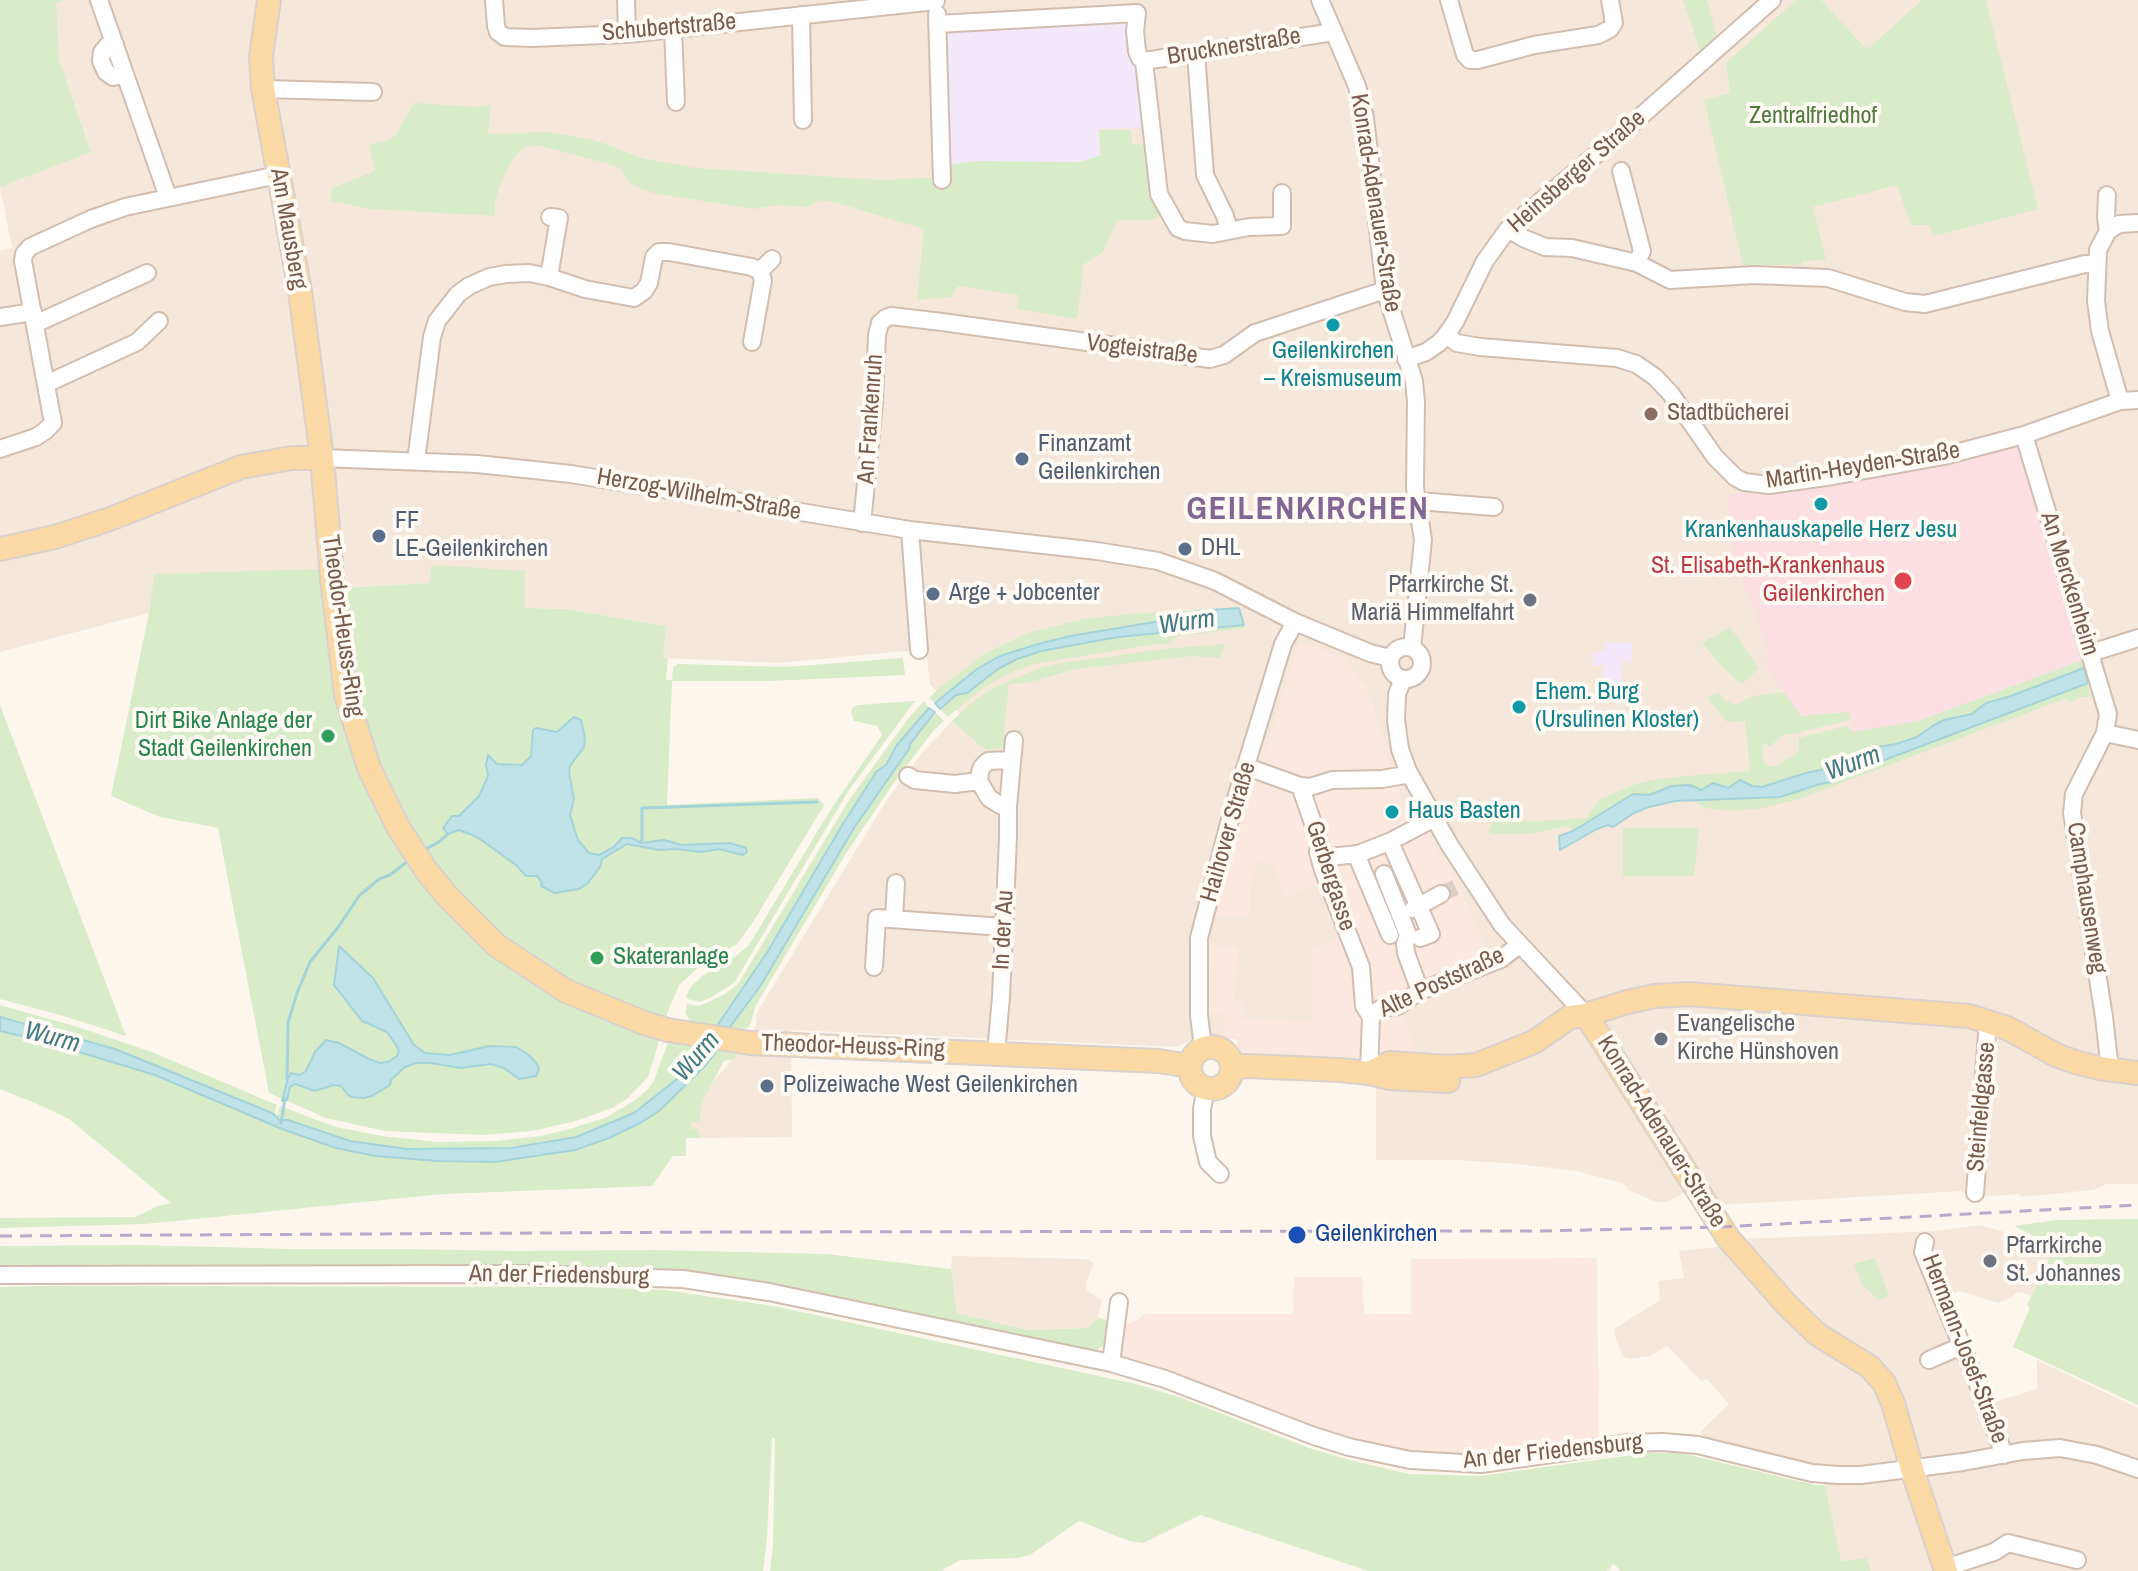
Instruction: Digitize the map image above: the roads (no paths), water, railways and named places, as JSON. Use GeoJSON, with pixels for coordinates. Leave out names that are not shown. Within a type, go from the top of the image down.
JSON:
{"type":"FeatureCollection","features":[{"type":"Feature","properties":{"kind":"main road","name":"Am Mausberg"},"geometry":{"type":"LineString","coordinates":[[269,0],[261,56],[263,89],[298,283],[322,458]]}},
{"type":"Feature","properties":{"kind":"main road","name":"Herzog-Wilhelm-Straße"},"geometry":{"type":"LineString","coordinates":[[0,549],[55,537],[110,519],[241,467],[292,458],[322,458]]}},
{"type":"Feature","properties":{"kind":"main road","name":"Theodor-Heuss-Ring"},"geometry":{"type":"LineString","coordinates":[[322,458],[346,695],[369,768],[398,827],[426,870],[469,919],[506,952],[566,991],[644,1023],[695,1035],[750,1043],[1159,1061],[1196,1057],[1213,1047],[1222,1050],[1232,1068]]}},
{"type":"Feature","properties":{"kind":"main road"},"geometry":{"type":"LineString","coordinates":[[1196,1057],[1192,1078],[1206,1088],[1222,1086],[1232,1068],[1247,1066],[1369,1073],[1403,1080],[1480,1078],[1541,1052],[1578,1027],[1586,1015],[1655,996],[1693,994],[1969,1016],[2007,1028],[2075,1062],[2138,1073]]}},
{"type":"Feature","properties":{"kind":"main road","name":"Konrad-Adenauer-Straße"},"geometry":{"type":"LineString","coordinates":[[1586,1015],[1728,1238],[1776,1294],[1817,1334],[1870,1367],[1884,1383],[1946,1570]]}},
{"type":"Feature","properties":{"kind":"street"},"geometry":{"type":"LineString","coordinates":[[99,0],[168,197]]}},
{"type":"Feature","properties":{"kind":"street","name":"Schubertstraße"},"geometry":{"type":"LineString","coordinates":[[494,0],[496,26],[505,37],[627,34],[801,15],[830,6],[936,0]]}},
{"type":"Feature","properties":{"kind":"street"},"geometry":{"type":"LineString","coordinates":[[626,0],[627,34]]}},
{"type":"Feature","properties":{"kind":"street"},"geometry":{"type":"LineString","coordinates":[[936,0],[942,180]]}},
{"type":"Feature","properties":{"kind":"street","name":"Konrad-Adenauer-Straße"},"geometry":{"type":"LineString","coordinates":[[1320,0],[1357,86],[1365,118],[1385,290],[1414,381],[1415,488],[1423,540],[1412,648]]}},
{"type":"Feature","properties":{"kind":"street"},"geometry":{"type":"LineString","coordinates":[[1449,0],[1463,51],[1470,60],[1534,45],[1598,35],[1614,23],[1610,0]]}},
{"type":"Feature","properties":{"kind":"street","name":"Heinsberger Straße"},"geometry":{"type":"LineString","coordinates":[[1406,359],[1426,352],[1446,335],[1485,261],[1508,229],[1772,0]]}},
{"type":"Feature","properties":{"kind":"street","name":"Brucknerstraße"},"geometry":{"type":"LineString","coordinates":[[937,24],[1138,7],[1135,31],[1137,51],[1144,61],[1334,32]]}},
{"type":"Feature","properties":{"kind":"street"},"geometry":{"type":"LineString","coordinates":[[801,15],[803,120]]}},
{"type":"Feature","properties":{"kind":"street"},"geometry":{"type":"LineString","coordinates":[[673,29],[676,102]]}},
{"type":"Feature","properties":{"kind":"street"},"geometry":{"type":"LineString","coordinates":[[1196,53],[1205,175],[1229,230]]}},
{"type":"Feature","properties":{"kind":"street"},"geometry":{"type":"LineString","coordinates":[[1144,61],[1159,194],[1181,230],[1213,234],[1249,227],[1282,226],[1282,193]]}},
{"type":"Feature","properties":{"kind":"street"},"geometry":{"type":"LineString","coordinates":[[263,89],[373,92]]}},
{"type":"Feature","properties":{"kind":"street"},"geometry":{"type":"LineString","coordinates":[[1621,171],[1642,251],[1637,263]]}},
{"type":"Feature","properties":{"kind":"street"},"geometry":{"type":"LineString","coordinates":[[0,449],[36,437],[53,425],[23,261],[30,247],[107,213],[278,175]]}},
{"type":"Feature","properties":{"kind":"street"},"geometry":{"type":"LineString","coordinates":[[2107,195],[2108,231]]}},
{"type":"Feature","properties":{"kind":"street"},"geometry":{"type":"LineString","coordinates":[[549,277],[559,218],[550,217]]}},
{"type":"Feature","properties":{"kind":"street"},"geometry":{"type":"LineString","coordinates":[[2120,401],[2100,331],[2096,301],[2098,250],[2108,231],[2119,224],[2138,223]]}},
{"type":"Feature","properties":{"kind":"street"},"geometry":{"type":"LineString","coordinates":[[1508,229],[1545,247],[1575,249],[1637,263],[1670,280],[1754,275],[1828,278],[1905,302],[1925,304],[2085,264],[2097,264]]}},
{"type":"Feature","properties":{"kind":"street"},"geometry":{"type":"LineString","coordinates":[[416,461],[432,337],[437,321],[458,294],[489,277],[521,272],[634,298],[649,283],[654,257],[659,252],[752,267],[760,271],[763,280],[752,342]]}},
{"type":"Feature","properties":{"kind":"street"},"geometry":{"type":"LineString","coordinates":[[760,271],[772,259]]}},
{"type":"Feature","properties":{"kind":"street"},"geometry":{"type":"LineString","coordinates":[[0,317],[34,318],[147,273]]}},
{"type":"Feature","properties":{"kind":"street","name":"Vogteistraße"},"geometry":{"type":"LineString","coordinates":[[886,318],[942,322],[1210,359],[1224,355],[1255,333],[1385,290]]}},
{"type":"Feature","properties":{"kind":"street","name":"An Frankenruh"},"geometry":{"type":"LineString","coordinates":[[862,523],[874,403],[877,335],[880,323],[886,318]]}},
{"type":"Feature","properties":{"kind":"street"},"geometry":{"type":"LineString","coordinates":[[46,384],[137,342],[159,321]]}},
{"type":"Feature","properties":{"kind":"street","name":"Martin-Heyden-Straße"},"geometry":{"type":"LineString","coordinates":[[1446,335],[1457,343],[1480,347],[1617,358],[1636,364],[1655,377],[1671,394],[1715,457],[1735,477],[1769,485],[1916,462],[2024,435],[2120,401],[2138,400]]}},
{"type":"Feature","properties":{"kind":"street","name":"An Merckenheim"},"geometry":{"type":"LineString","coordinates":[[2024,435],[2108,714],[2105,733]]}},
{"type":"Feature","properties":{"kind":"street","name":"Herzog-Wilhelm-Straße"},"geometry":{"type":"LineString","coordinates":[[322,458],[477,464],[571,474],[862,523],[1158,561],[1223,584],[1295,622],[1370,653],[1390,658]]}},
{"type":"Feature","properties":{"kind":"street"},"geometry":{"type":"LineString","coordinates":[[1418,501],[1494,507]]}},
{"type":"Feature","properties":{"kind":"street"},"geometry":{"type":"LineString","coordinates":[[910,530],[919,650]]}},
{"type":"Feature","properties":{"kind":"street","name":"Haihover Straße"},"geometry":{"type":"LineString","coordinates":[[1196,1057],[1199,938],[1233,808],[1283,644],[1295,622]]}},
{"type":"Feature","properties":{"kind":"street"},"geometry":{"type":"LineString","coordinates":[[2091,655],[2138,638]]}},
{"type":"Feature","properties":{"kind":"street"},"geometry":{"type":"LineString","coordinates":[[1402,647],[1412,648],[1421,658],[1421,668],[1416,676],[1403,679],[1392,671],[1390,658],[1402,647]]}},
{"type":"Feature","properties":{"kind":"street","name":"Konrad-Adenauer-Straße"},"geometry":{"type":"LineString","coordinates":[[1403,679],[1396,701],[1398,738],[1403,758],[1449,844],[1502,925],[1586,1015]]}},
{"type":"Feature","properties":{"kind":"street"},"geometry":{"type":"LineString","coordinates":[[2105,733],[2138,740]]}},
{"type":"Feature","properties":{"kind":"street","name":"Camphausenweg"},"geometry":{"type":"LineString","coordinates":[[2105,733],[2077,785],[2072,813],[2110,1070]]}},
{"type":"Feature","properties":{"kind":"street","name":"In der Au"},"geometry":{"type":"LineString","coordinates":[[996,1053],[1014,740]]}},
{"type":"Feature","properties":{"kind":"street"},"geometry":{"type":"LineString","coordinates":[[1008,807],[989,798],[979,781],[982,767],[988,761],[1012,760]]}},
{"type":"Feature","properties":{"kind":"street"},"geometry":{"type":"LineString","coordinates":[[1250,768],[1310,787],[1332,780],[1382,779],[1405,775]]}},
{"type":"Feature","properties":{"kind":"street"},"geometry":{"type":"LineString","coordinates":[[908,776],[915,780],[955,784],[979,781]]}},
{"type":"Feature","properties":{"kind":"street","name":"Gerbergasse"},"geometry":{"type":"LineString","coordinates":[[1300,786],[1320,843],[1320,858],[1361,967],[1364,1006],[1371,1017]]}},
{"type":"Feature","properties":{"kind":"street"},"geometry":{"type":"LineString","coordinates":[[1320,858],[1356,854],[1390,842],[1431,820]]}},
{"type":"Feature","properties":{"kind":"street"},"geometry":{"type":"LineString","coordinates":[[1390,842],[1431,934],[1420,938]]}},
{"type":"Feature","properties":{"kind":"street"},"geometry":{"type":"LineString","coordinates":[[1356,854],[1390,935]]}},
{"type":"Feature","properties":{"kind":"street"},"geometry":{"type":"LineString","coordinates":[[1384,874],[1408,935],[1406,953],[1420,991]]}},
{"type":"Feature","properties":{"kind":"street"},"geometry":{"type":"LineString","coordinates":[[894,919],[896,883]]}},
{"type":"Feature","properties":{"kind":"street"},"geometry":{"type":"LineString","coordinates":[[1458,886],[1464,886],[1470,898],[1474,895]]}},
{"type":"Feature","properties":{"kind":"street"},"geometry":{"type":"LineString","coordinates":[[1400,912],[1420,907],[1441,894]]}},
{"type":"Feature","properties":{"kind":"street"},"geometry":{"type":"LineString","coordinates":[[874,967],[877,918],[1003,927]]}},
{"type":"Feature","properties":{"kind":"street","name":"Alte Poststraße"},"geometry":{"type":"LineString","coordinates":[[1369,1073],[1371,1017],[1382,1008],[1398,1006],[1420,991],[1501,959],[1519,945]]}},
{"type":"Feature","properties":{"kind":"street","name":"Steinfeldgasse"},"geometry":{"type":"LineString","coordinates":[[1975,1193],[1988,1021]]}},
{"type":"Feature","properties":{"kind":"street"},"geometry":{"type":"LineString","coordinates":[[1206,1088],[1202,1136],[1206,1157],[1220,1174]]}},
{"type":"Feature","properties":{"kind":"street","name":"Hermann-Josef-Straße"},"geometry":{"type":"LineString","coordinates":[[1925,1242],[1923,1252],[2004,1455]]}},
{"type":"Feature","properties":{"kind":"street","name":"An der Friedensburg"},"geometry":{"type":"LineString","coordinates":[[0,1275],[519,1274],[683,1279],[769,1292],[1111,1363],[1165,1379],[1314,1436],[1410,1460],[1481,1464],[1629,1443],[1663,1442],[1719,1449],[1812,1473],[1861,1475],[2023,1451],[2067,1448],[2138,1469]]}},
{"type":"Feature","properties":{"kind":"street"},"geometry":{"type":"LineString","coordinates":[[1111,1363],[1119,1302]]}},
{"type":"Feature","properties":{"kind":"street"},"geometry":{"type":"LineString","coordinates":[[1929,1360],[1961,1346]]}},
{"type":"Feature","properties":{"kind":"street"},"geometry":{"type":"LineString","coordinates":[[1946,1570],[1994,1552],[2008,1543],[2077,1560]]}},
{"type":"Feature","properties":{"kind":"water","name":"Wurm"},"geometry":{"type":"Polygon","coordinates":[[[1239,608],[1244,625],[1118,637],[1041,651],[998,669],[967,693],[956,695],[940,709],[935,703],[977,669],[1000,656],[1035,645],[1070,636],[1185,617],[1195,611],[1239,608]]]}},
{"type":"Feature","properties":{"kind":"water","name":"Wurm"},"geometry":{"type":"Polygon","coordinates":[[[2084,668],[2088,683],[1833,782],[1780,797],[1675,801],[1649,807],[1613,827],[1608,825],[1597,829],[1560,850],[1559,836],[1573,831],[1633,794],[1649,795],[1672,786],[1690,785],[1701,790],[1713,783],[1728,788],[1740,780],[1762,787],[1850,763],[1871,748],[1917,737],[1944,720],[1972,714],[1986,703],[2084,668]]]}},
{"type":"Feature","properties":{"kind":"water"},"geometry":{"type":"Polygon","coordinates":[[[929,708],[935,712],[854,828],[761,985],[730,1027],[717,1026],[768,951],[877,771],[886,765],[897,745],[929,708]]]}},
{"type":"Feature","properties":{"kind":"water"},"geometry":{"type":"Polygon","coordinates":[[[574,717],[581,720],[585,738],[584,747],[570,766],[574,799],[570,815],[578,840],[589,853],[599,855],[614,847],[622,838],[632,838],[641,843],[664,840],[682,845],[730,843],[746,848],[747,852],[743,855],[719,849],[701,852],[659,850],[627,844],[602,859],[588,883],[579,889],[555,893],[541,886],[537,876],[526,876],[477,837],[459,830],[448,834],[443,828],[452,816],[459,816],[479,796],[488,776],[488,755],[497,764],[522,765],[531,756],[533,730],[557,732],[574,717]]]}},
{"type":"Feature","properties":{"kind":"water"},"geometry":{"type":"Polygon","coordinates":[[[339,946],[373,978],[414,1045],[425,1053],[450,1055],[489,1046],[516,1047],[537,1064],[539,1069],[536,1076],[519,1079],[504,1068],[491,1064],[461,1068],[416,1063],[405,1067],[391,1080],[390,1085],[372,1096],[352,1097],[341,1086],[315,1091],[295,1084],[290,1087],[287,1100],[282,1101],[291,1073],[300,1075],[306,1071],[315,1052],[326,1040],[380,1063],[388,1062],[399,1051],[387,1032],[362,1021],[334,985],[339,946]]]}},
{"type":"Feature","properties":{"kind":"water","name":"Wurm"},"geometry":{"type":"Polygon","coordinates":[[[0,1017],[115,1049],[274,1114],[279,1120],[288,1120],[350,1141],[407,1149],[511,1148],[576,1137],[634,1113],[677,1079],[706,1045],[720,1047],[659,1111],[609,1138],[575,1150],[495,1162],[438,1161],[375,1156],[336,1148],[282,1129],[155,1075],[0,1031],[0,1017]]]}},
{"type":"Feature","properties":{"kind":"waterway"},"geometry":{"type":"LineString","coordinates":[[640,842],[642,808],[817,802]]}},
{"type":"Feature","properties":{"kind":"waterway"},"geometry":{"type":"LineString","coordinates":[[424,850],[448,834]]}},
{"type":"Feature","properties":{"kind":"waterway"},"geometry":{"type":"LineString","coordinates":[[287,1079],[288,1023],[310,962],[359,896],[408,861]]}},
{"type":"Feature","properties":{"kind":"waterway"},"geometry":{"type":"LineString","coordinates":[[281,1123],[285,1099]]}},
{"type":"Feature","properties":{"kind":"tunnel"},"geometry":{"type":"LineString","coordinates":[[1441,894],[1458,886]]}},
{"type":"Feature","properties":{"kind":"railway"},"geometry":{"type":"LineString","coordinates":[[0,1236],[1541,1231],[1721,1227],[2138,1205]]}},
{"type":"Feature","properties":{"kind":"place","name":"Geilenkirchen – Kreismuseum"},"geometry":{"type":"Point","coordinates":[1333,325]}},
{"type":"Feature","properties":{"kind":"place","name":"Stadtbücherei"},"geometry":{"type":"Point","coordinates":[1651,414]}},
{"type":"Feature","properties":{"kind":"place","name":"Finanzamt Geilenkirchen"},"geometry":{"type":"Point","coordinates":[1022,459]}},
{"type":"Feature","properties":{"kind":"place","name":"Krankenhauskapelle Herz Jesu"},"geometry":{"type":"Point","coordinates":[1821,504]}},
{"type":"Feature","properties":{"kind":"place","name":"FF LE-Geilenkirchen"},"geometry":{"type":"Point","coordinates":[379,536]}},
{"type":"Feature","properties":{"kind":"place","name":"DHL"},"geometry":{"type":"Point","coordinates":[1185,549]}},
{"type":"Feature","properties":{"kind":"place","name":"St. Elisabeth-Krankenhaus Geilenkirchen"},"geometry":{"type":"Point","coordinates":[1903,581]}},
{"type":"Feature","properties":{"kind":"place","name":"Arge + Jobcenter"},"geometry":{"type":"Point","coordinates":[933,594]}},
{"type":"Feature","properties":{"kind":"place","name":"Pfarrkirche St. Mariä Himmelfahrt"},"geometry":{"type":"Point","coordinates":[1530,600]}},
{"type":"Feature","properties":{"kind":"place","name":"Ehem. Burg (Ursulinen Kloster)"},"geometry":{"type":"Point","coordinates":[1519,707]}},
{"type":"Feature","properties":{"kind":"place","name":"Dirt Bike Anlage der Stadt Geilenkirchen"},"geometry":{"type":"Point","coordinates":[328,736]}},
{"type":"Feature","properties":{"kind":"place","name":"Haus Basten"},"geometry":{"type":"Point","coordinates":[1392,812]}},
{"type":"Feature","properties":{"kind":"place","name":"Skateranlage"},"geometry":{"type":"Point","coordinates":[597,958]}},
{"type":"Feature","properties":{"kind":"place","name":"Evangelische Kirche Hünshoven"},"geometry":{"type":"Point","coordinates":[1661,1039]}},
{"type":"Feature","properties":{"kind":"place","name":"Polizeiwache West Geilenkirchen"},"geometry":{"type":"Point","coordinates":[767,1086]}},
{"type":"Feature","properties":{"kind":"place","name":"Geilenkirchen"},"geometry":{"type":"Point","coordinates":[1297,1235]}},
{"type":"Feature","properties":{"kind":"place","name":"Pfarrkirche St. Johannes"},"geometry":{"type":"Point","coordinates":[1990,1261]}},
{"type":"Feature","properties":{"kind":"district","name":"GEILENKIRCHEN"},"geometry":{"type":"Point","coordinates":[1308,510]}},
{"type":"Feature","properties":{"kind":"park label","name":"Zentralfriedhof"},"geometry":{"type":"Point","coordinates":[1813,117]}}]}
